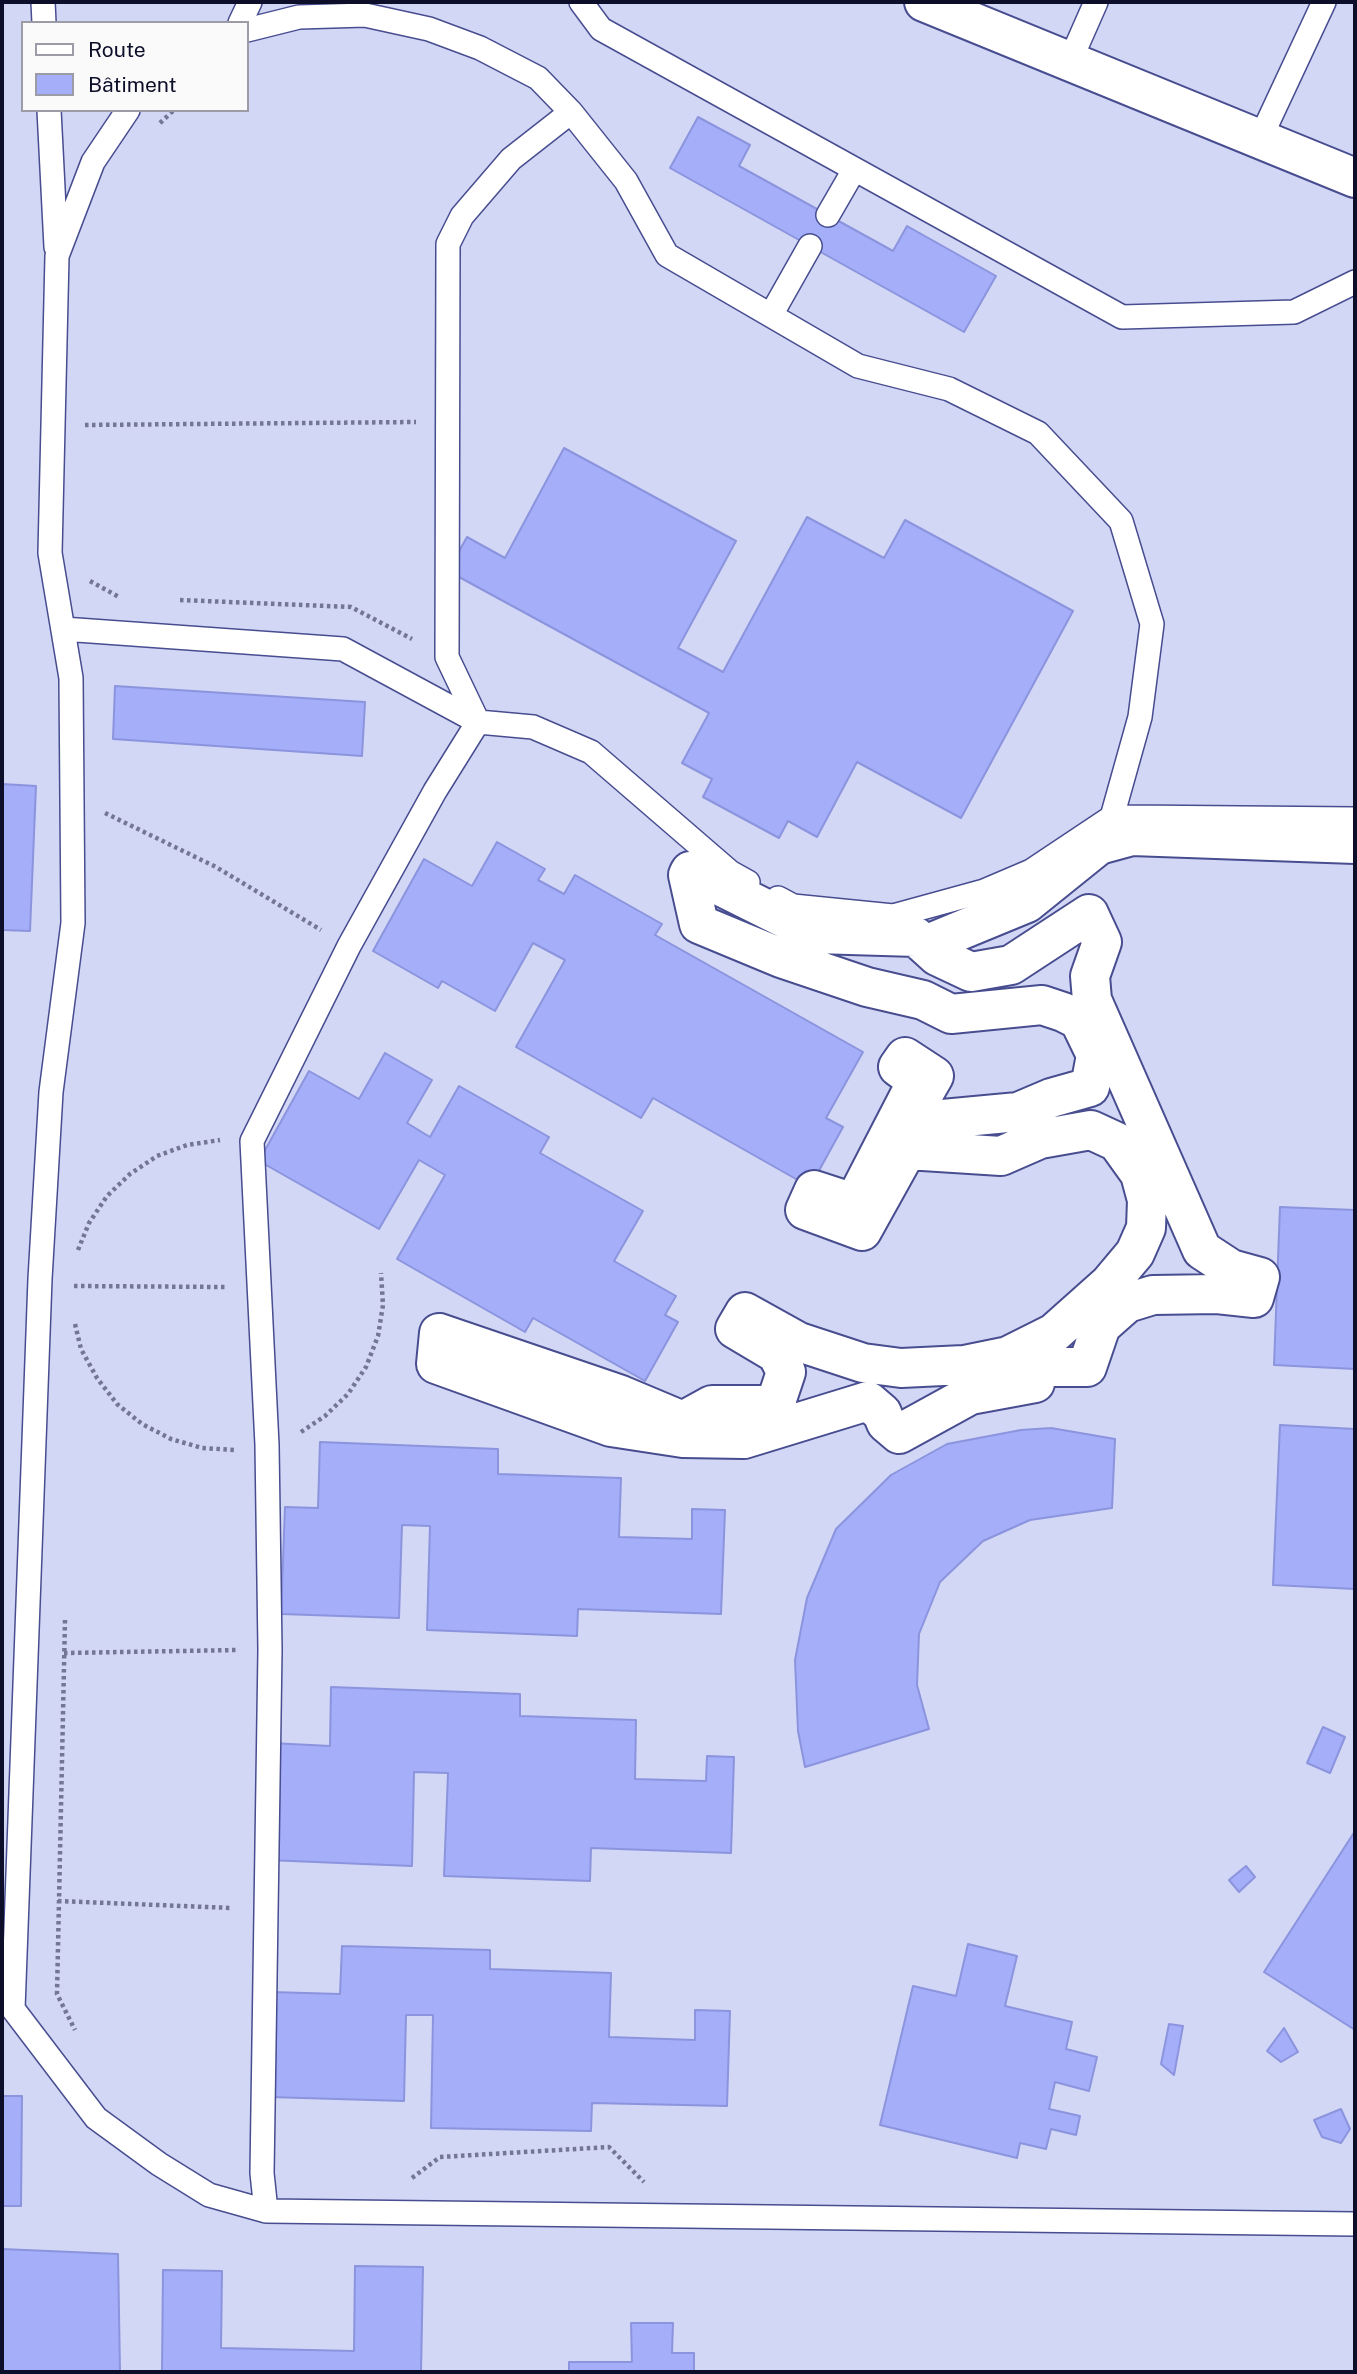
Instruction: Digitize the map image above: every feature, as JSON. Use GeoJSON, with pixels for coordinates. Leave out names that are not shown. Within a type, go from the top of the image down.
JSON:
{"type":"FeatureCollection","features":[{"type":"Feature","properties":{"kind":"street"},"geometry":{"type":"LineString","coordinates":[[924,2],[1355,177]]}},
{"type":"Feature","properties":{"kind":"street"},"geometry":{"type":"LineString","coordinates":[[925,945],[1027,903],[1099,845],[1132,836],[1355,844]]}},
{"type":"Feature","properties":{"kind":"street"},"geometry":{"type":"LineString","coordinates":[[690,871],[816,934],[916,937],[925,945],[937,956],[971,972],[1011,965],[1089,914],[1102,942],[1090,976],[1092,1000],[1202,1250],[1231,1269],[1260,1277],[1254,1298],[1217,1294],[1153,1295],[1127,1303],[1101,1326],[1087,1367],[1033,1367],[1035,1383],[970,1395],[899,1434],[868,1401],[744,1439],[683,1438],[611,1427],[436,1364],[439,1334],[621,1395],[683,1421],[712,1405],[775,1405],[786,1371],[777,1354],[735,1329],[745,1312],[799,1342],[863,1363],[901,1368],[964,1366],[997,1358],[1054,1333],[1109,1284],[1135,1253],[1146,1228],[1147,1200],[1140,1174],[1117,1142],[1091,1130],[1040,1139],[1001,1156],[907,1150],[862,1231],[805,1210],[814,1190],[854,1203],[917,1081],[898,1067],[905,1058],[934,1076],[912,1114],[932,1120],[1018,1112],[1051,1098],[1090,1087],[1096,1055],[1079,1020],[1042,1005],[951,1014],[923,1000],[867,987],[781,958],[699,924],[688,875],[690,871]]}},
{"type":"Feature","properties":{"kind":"lane"},"geometry":{"type":"LineString","coordinates":[[43,2],[44,21]]}},
{"type":"Feature","properties":{"kind":"lane"},"geometry":{"type":"LineString","coordinates":[[241,21],[250,2]]}},
{"type":"Feature","properties":{"kind":"lane"},"geometry":{"type":"LineString","coordinates":[[581,2],[601,29],[1122,317],[1294,312],[1355,282]]}},
{"type":"Feature","properties":{"kind":"lane"},"geometry":{"type":"LineString","coordinates":[[1070,61],[1096,2]]}},
{"type":"Feature","properties":{"kind":"lane"},"geometry":{"type":"LineString","coordinates":[[1260,139],[1324,2]]}},
{"type":"Feature","properties":{"kind":"lane"},"geometry":{"type":"LineString","coordinates":[[248,30],[299,17],[365,15],[429,29],[480,48],[538,78],[571,113],[625,181],[667,256],[858,366],[949,389],[1038,433],[1121,522],[1152,624],[1140,717],[1112,817]]}},
{"type":"Feature","properties":{"kind":"lane"},"geometry":{"type":"LineString","coordinates":[[49,112],[57,256],[50,554],[71,678],[73,923],[51,1092],[40,1279],[13,2008],[96,2118],[209,2195],[266,2211],[1355,2224]]}},
{"type":"Feature","properties":{"kind":"lane"},"geometry":{"type":"LineString","coordinates":[[57,256],[93,162],[127,112]]}},
{"type":"Feature","properties":{"kind":"lane"},"geometry":{"type":"LineString","coordinates":[[478,722],[447,657],[448,244],[462,216],[511,159],[571,113]]}},
{"type":"Feature","properties":{"kind":"lane"},"geometry":{"type":"LineString","coordinates":[[828,215],[855,170]]}},
{"type":"Feature","properties":{"kind":"lane"},"geometry":{"type":"LineString","coordinates":[[771,315],[810,246]]}},
{"type":"Feature","properties":{"kind":"lane"},"geometry":{"type":"LineString","coordinates":[[63,629],[343,649],[478,722],[533,727],[591,752],[730,872],[793,906],[893,916],[971,895],[1031,871],[1112,817],[1355,819]]}},
{"type":"Feature","properties":{"kind":"lane"},"geometry":{"type":"LineString","coordinates":[[266,2211],[262,2173],[270,1650],[267,1445],[252,1142],[349,946],[435,791],[478,722]]}},
{"type":"Feature","properties":{"kind":"path"},"geometry":{"type":"LineString","coordinates":[[155,128],[172,112]]}},
{"type":"Feature","properties":{"kind":"path"},"geometry":{"type":"LineString","coordinates":[[53,426],[448,422]]}},
{"type":"Feature","properties":{"kind":"path"},"geometry":{"type":"LineString","coordinates":[[86,574],[92,584],[120,597],[119,633]]}},
{"type":"Feature","properties":{"kind":"path"},"geometry":{"type":"LineString","coordinates":[[174,600],[351,607],[420,643]]}},
{"type":"Feature","properties":{"kind":"path"},"geometry":{"type":"LineString","coordinates":[[105,800],[105,827]]}},
{"type":"Feature","properties":{"kind":"path"},"geometry":{"type":"LineString","coordinates":[[105,813],[216,867],[349,946]]}},
{"type":"Feature","properties":{"kind":"path"},"geometry":{"type":"LineString","coordinates":[[77,1253],[89,1223],[107,1196],[130,1174],[157,1156],[187,1145],[220,1140],[252,1142]]}},
{"type":"Feature","properties":{"kind":"path"},"geometry":{"type":"LineString","coordinates":[[71,1340],[72,1315],[82,1349],[97,1378],[117,1404],[142,1424],[171,1439],[202,1448],[235,1450],[267,1445],[297,1434],[325,1416],[348,1394],[366,1367],[378,1336],[383,1305],[381,1273]]}},
{"type":"Feature","properties":{"kind":"path"},"geometry":{"type":"LineString","coordinates":[[72,1274],[72,1298]]}},
{"type":"Feature","properties":{"kind":"path"},"geometry":{"type":"LineString","coordinates":[[72,1286],[259,1288]]}},
{"type":"Feature","properties":{"kind":"path"},"geometry":{"type":"LineString","coordinates":[[65,1612],[57,1994],[81,2042]]}},
{"type":"Feature","properties":{"kind":"path"},"geometry":{"type":"LineString","coordinates":[[64,1653],[270,1650]]}},
{"type":"Feature","properties":{"kind":"path"},"geometry":{"type":"LineString","coordinates":[[58,1901],[266,1910]]}},
{"type":"Feature","properties":{"kind":"path"},"geometry":{"type":"LineString","coordinates":[[399,2179],[412,2178],[440,2157],[609,2147],[646,2184]]}},
{"type":"Feature","properties":{"kind":"building"},"geometry":{"type":"Polygon","coordinates":[[[698,117],[750,145],[739,166],[893,251],[907,226],[996,276],[964,332],[670,168],[698,117]]]}},
{"type":"Feature","properties":{"kind":"building"},"geometry":{"type":"Polygon","coordinates":[[[564,448],[736,541],[678,648],[723,672],[807,517],[884,558],[905,520],[1073,611],[961,818],[857,762],[817,837],[788,821],[779,838],[703,797],[712,779],[682,763],[709,713],[448,571],[467,537],[505,558],[564,448]]]}},
{"type":"Feature","properties":{"kind":"building"},"geometry":{"type":"Polygon","coordinates":[[[115,686],[365,702],[362,756],[113,739],[115,686]]]}},
{"type":"Feature","properties":{"kind":"building"},"geometry":{"type":"Polygon","coordinates":[[[2,784],[36,786],[30,931],[2,930],[2,784]]]}},
{"type":"Feature","properties":{"kind":"building"},"geometry":{"type":"Polygon","coordinates":[[[497,842],[545,869],[538,880],[564,894],[575,875],[662,924],[655,935],[863,1052],[826,1118],[843,1127],[810,1187],[653,1098],[641,1118],[516,1047],[565,960],[533,943],[495,1011],[442,981],[438,988],[373,951],[424,859],[472,886],[497,842]]]}},
{"type":"Feature","properties":{"kind":"building"},"geometry":{"type":"Polygon","coordinates":[[[385,1053],[432,1080],[407,1123],[430,1137],[459,1086],[549,1137],[540,1153],[643,1211],[614,1261],[676,1296],[665,1315],[678,1322],[645,1381],[533,1318],[525,1332],[397,1259],[445,1175],[419,1160],[379,1229],[259,1161],[309,1071],[359,1099],[385,1053]]]}},
{"type":"Feature","properties":{"kind":"building"},"geometry":{"type":"Polygon","coordinates":[[[1280,1207],[1355,1210],[1355,1369],[1274,1365],[1280,1207]]]}},
{"type":"Feature","properties":{"kind":"building"},"geometry":{"type":"Polygon","coordinates":[[[1280,1425],[1355,1429],[1355,1589],[1273,1585],[1280,1425]]]}},
{"type":"Feature","properties":{"kind":"building"},"geometry":{"type":"Polygon","coordinates":[[[1051,1428],[1115,1439],[1112,1508],[1030,1520],[983,1541],[940,1582],[919,1634],[917,1685],[929,1729],[805,1767],[798,1731],[795,1660],[807,1598],[836,1529],[891,1475],[947,1444],[1021,1430],[1051,1428]]]}},
{"type":"Feature","properties":{"kind":"building"},"geometry":{"type":"Polygon","coordinates":[[[320,1442],[498,1449],[498,1474],[621,1478],[619,1537],[692,1539],[692,1509],[725,1510],[721,1614],[578,1609],[577,1636],[427,1630],[430,1526],[402,1525],[399,1618],[281,1614],[285,1507],[318,1508],[320,1442]]]}},
{"type":"Feature","properties":{"kind":"building"},"geometry":{"type":"Polygon","coordinates":[[[331,1687],[520,1694],[520,1716],[636,1720],[635,1779],[706,1781],[707,1756],[734,1757],[731,1853],[591,1848],[590,1881],[444,1876],[448,1773],[414,1772],[412,1866],[267,1860],[271,1743],[330,1746],[331,1687]]]}},
{"type":"Feature","properties":{"kind":"building"},"geometry":{"type":"Polygon","coordinates":[[[1323,1727],[1345,1737],[1330,1773],[1307,1763],[1323,1727]]]}},
{"type":"Feature","properties":{"kind":"building"},"geometry":{"type":"Polygon","coordinates":[[[1355,1831],[1355,2030],[1264,1972],[1355,1831]]]}},
{"type":"Feature","properties":{"kind":"building"},"geometry":{"type":"Polygon","coordinates":[[[1246,1866],[1255,1877],[1239,1892],[1229,1880],[1246,1866]]]}},
{"type":"Feature","properties":{"kind":"building"},"geometry":{"type":"Polygon","coordinates":[[[968,1944],[1017,1956],[1005,2006],[1072,2022],[1066,2049],[1097,2057],[1089,2091],[1055,2082],[1049,2109],[1080,2116],[1076,2135],[1051,2129],[1046,2149],[1020,2143],[1017,2158],[880,2125],[913,1986],[956,1996],[968,1944]]]}},
{"type":"Feature","properties":{"kind":"building"},"geometry":{"type":"Polygon","coordinates":[[[342,1946],[490,1950],[490,1969],[611,1973],[609,2037],[695,2040],[695,2010],[730,2011],[727,2106],[592,2103],[591,2131],[431,2128],[433,2015],[406,2015],[404,2101],[269,2097],[271,1992],[340,1994],[342,1946]]]}},
{"type":"Feature","properties":{"kind":"building"},"geometry":{"type":"Polygon","coordinates":[[[1169,2024],[1183,2026],[1174,2075],[1161,2064],[1169,2024]]]}},
{"type":"Feature","properties":{"kind":"building"},"geometry":{"type":"Polygon","coordinates":[[[1284,2028],[1298,2052],[1281,2062],[1267,2051],[1284,2028]]]}},
{"type":"Feature","properties":{"kind":"building"},"geometry":{"type":"Polygon","coordinates":[[[2,2096],[22,2096],[21,2206],[2,2206],[2,2096]]]}},
{"type":"Feature","properties":{"kind":"building"},"geometry":{"type":"Polygon","coordinates":[[[1341,2109],[1350,2129],[1341,2143],[1322,2137],[1314,2120],[1341,2109]]]}},
{"type":"Feature","properties":{"kind":"building"},"geometry":{"type":"Polygon","coordinates":[[[2,2249],[118,2254],[120,2372],[2,2372],[2,2249]]]}},
{"type":"Feature","properties":{"kind":"building"},"geometry":{"type":"Polygon","coordinates":[[[355,2266],[423,2267],[421,2372],[162,2372],[163,2270],[222,2271],[221,2348],[354,2351],[355,2266]]]}},
{"type":"Feature","properties":{"kind":"building"},"geometry":{"type":"Polygon","coordinates":[[[631,2323],[673,2323],[672,2353],[694,2353],[694,2372],[569,2372],[569,2362],[632,2362],[631,2323]]]}}]}
